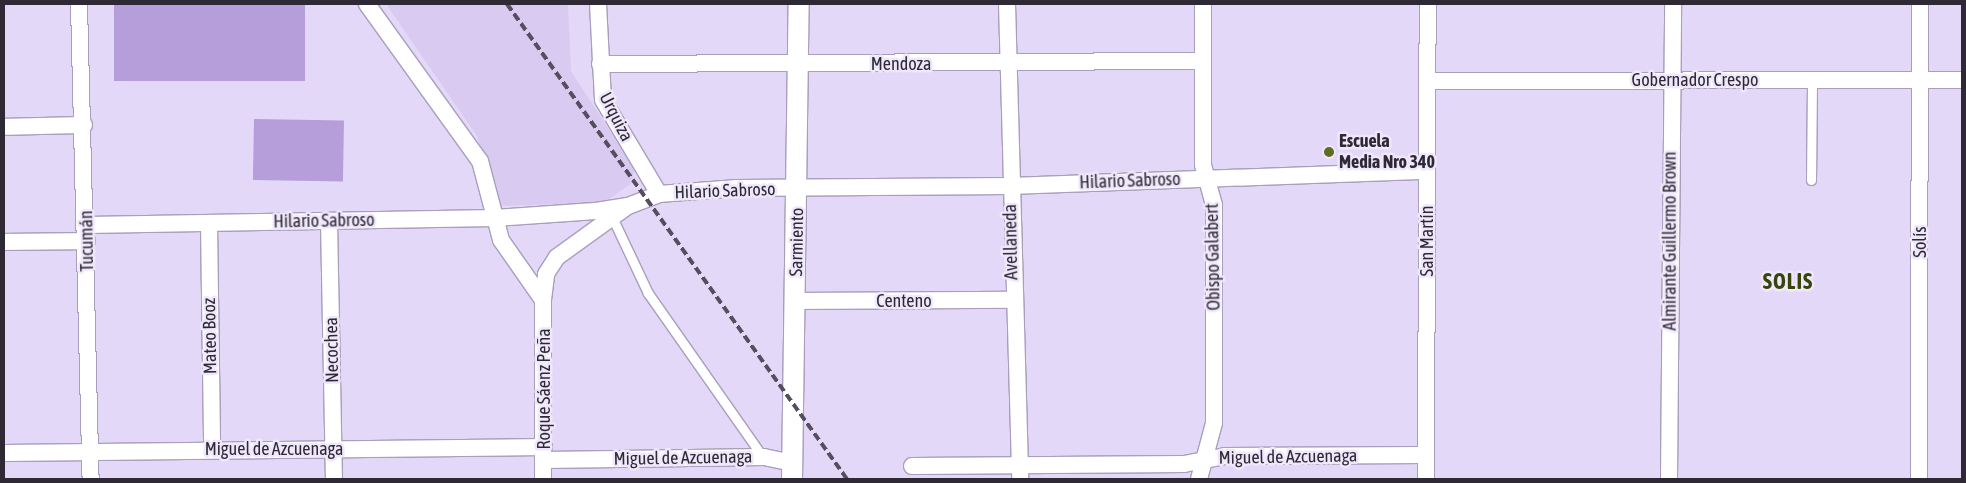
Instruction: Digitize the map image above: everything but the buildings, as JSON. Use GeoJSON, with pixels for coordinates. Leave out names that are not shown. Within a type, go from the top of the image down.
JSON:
{"type":"FeatureCollection","features":[{"type":"Feature","properties":{"kind":"street","name":"Tucumán"},"geometry":{"type":"LineString","coordinates":[[79,4],[87,233],[91,479]]}},
{"type":"Feature","properties":{"kind":"street"},"geometry":{"type":"LineString","coordinates":[[367,4],[480,161],[501,240],[543,300]]}},
{"type":"Feature","properties":{"kind":"street","name":"Urquiza"},"geometry":{"type":"LineString","coordinates":[[598,4],[603,100],[659,194]]}},
{"type":"Feature","properties":{"kind":"street","name":"Sarmiento"},"geometry":{"type":"LineString","coordinates":[[792,471],[800,64],[799,4]]}},
{"type":"Feature","properties":{"kind":"street","name":"Avellaneda"},"geometry":{"type":"LineString","coordinates":[[1006,4],[1012,300],[1019,472]]}},
{"type":"Feature","properties":{"kind":"street","name":"Obispo Galabert"},"geometry":{"type":"LineString","coordinates":[[1199,479],[1214,423],[1214,205],[1203,165],[1203,4]]}},
{"type":"Feature","properties":{"kind":"street","name":"San Martín"},"geometry":{"type":"LineString","coordinates":[[1426,479],[1428,4]]}},
{"type":"Feature","properties":{"kind":"street","name":"Almirante Guillermo Brown"},"geometry":{"type":"LineString","coordinates":[[1669,479],[1672,4]]}},
{"type":"Feature","properties":{"kind":"street","name":"Solís"},"geometry":{"type":"LineString","coordinates":[[1919,479],[1920,4]]}},
{"type":"Feature","properties":{"kind":"street","name":"Mendoza"},"geometry":{"type":"LineString","coordinates":[[600,64],[1202,61]]}},
{"type":"Feature","properties":{"kind":"street","name":"Gobernador Crespo"},"geometry":{"type":"LineString","coordinates":[[1427,81],[1672,79],[1962,80]]}},
{"type":"Feature","properties":{"kind":"street"},"geometry":{"type":"LineString","coordinates":[[4,126],[84,125]]}},
{"type":"Feature","properties":{"kind":"street","name":"Hilario Sabroso"},"geometry":{"type":"LineString","coordinates":[[4,242],[209,223],[495,218],[628,206],[659,194],[798,188],[1010,186],[1427,171]]}},
{"type":"Feature","properties":{"kind":"street","name":"Roque Sáenz Peña"},"geometry":{"type":"LineString","coordinates":[[543,479],[543,300],[552,263],[628,206]]}},
{"type":"Feature","properties":{"kind":"street","name":"Necochea"},"geometry":{"type":"LineString","coordinates":[[329,221],[335,448],[334,479]]}},
{"type":"Feature","properties":{"kind":"street","name":"Mateo Booz"},"geometry":{"type":"LineString","coordinates":[[209,223],[212,448]]}},
{"type":"Feature","properties":{"kind":"street","name":"Centeno"},"geometry":{"type":"LineString","coordinates":[[796,302],[1012,300]]}},
{"type":"Feature","properties":{"kind":"street","name":"Miguel de Azcuenaga"},"geometry":{"type":"LineString","coordinates":[[4,453],[212,448],[335,448],[544,454],[764,457],[792,471]]}},
{"type":"Feature","properties":{"kind":"street","name":"Miguel de Azcuenaga"},"geometry":{"type":"LineString","coordinates":[[912,466],[1019,472],[1099,472],[1184,464],[1205,459],[1426,455]]}},
{"type":"Feature","properties":{"kind":"lane"},"geometry":{"type":"LineString","coordinates":[[1811,180],[1812,80]]}},
{"type":"Feature","properties":{"kind":"lane"},"geometry":{"type":"LineString","coordinates":[[612,217],[648,293],[764,457]]}},
{"type":"Feature","properties":{"kind":"shaded area"},"geometry":{"type":"Polygon","coordinates":[[[114,4],[305,4],[305,81],[114,81],[114,4]]]}},
{"type":"Feature","properties":{"kind":"shaded area"},"geometry":{"type":"Polygon","coordinates":[[[386,4],[568,4],[571,71],[634,168],[633,182],[608,200],[594,203],[501,206],[477,136],[386,4]]]}},
{"type":"Feature","properties":{"kind":"shaded area"},"geometry":{"type":"Polygon","coordinates":[[[254,119],[344,121],[343,182],[253,180],[254,119]]]}},
{"type":"Feature","properties":{"kind":"railway"},"geometry":{"type":"LineString","coordinates":[[507,4],[847,479]]}},
{"type":"Feature","properties":{"kind":"place","name":"Escuela Media Nro 340"},"geometry":{"type":"Point","coordinates":[1329,152]}},
{"type":"Feature","properties":{"kind":"district","name":"SOLIS"},"geometry":{"type":"Point","coordinates":[1788,282]}}]}
